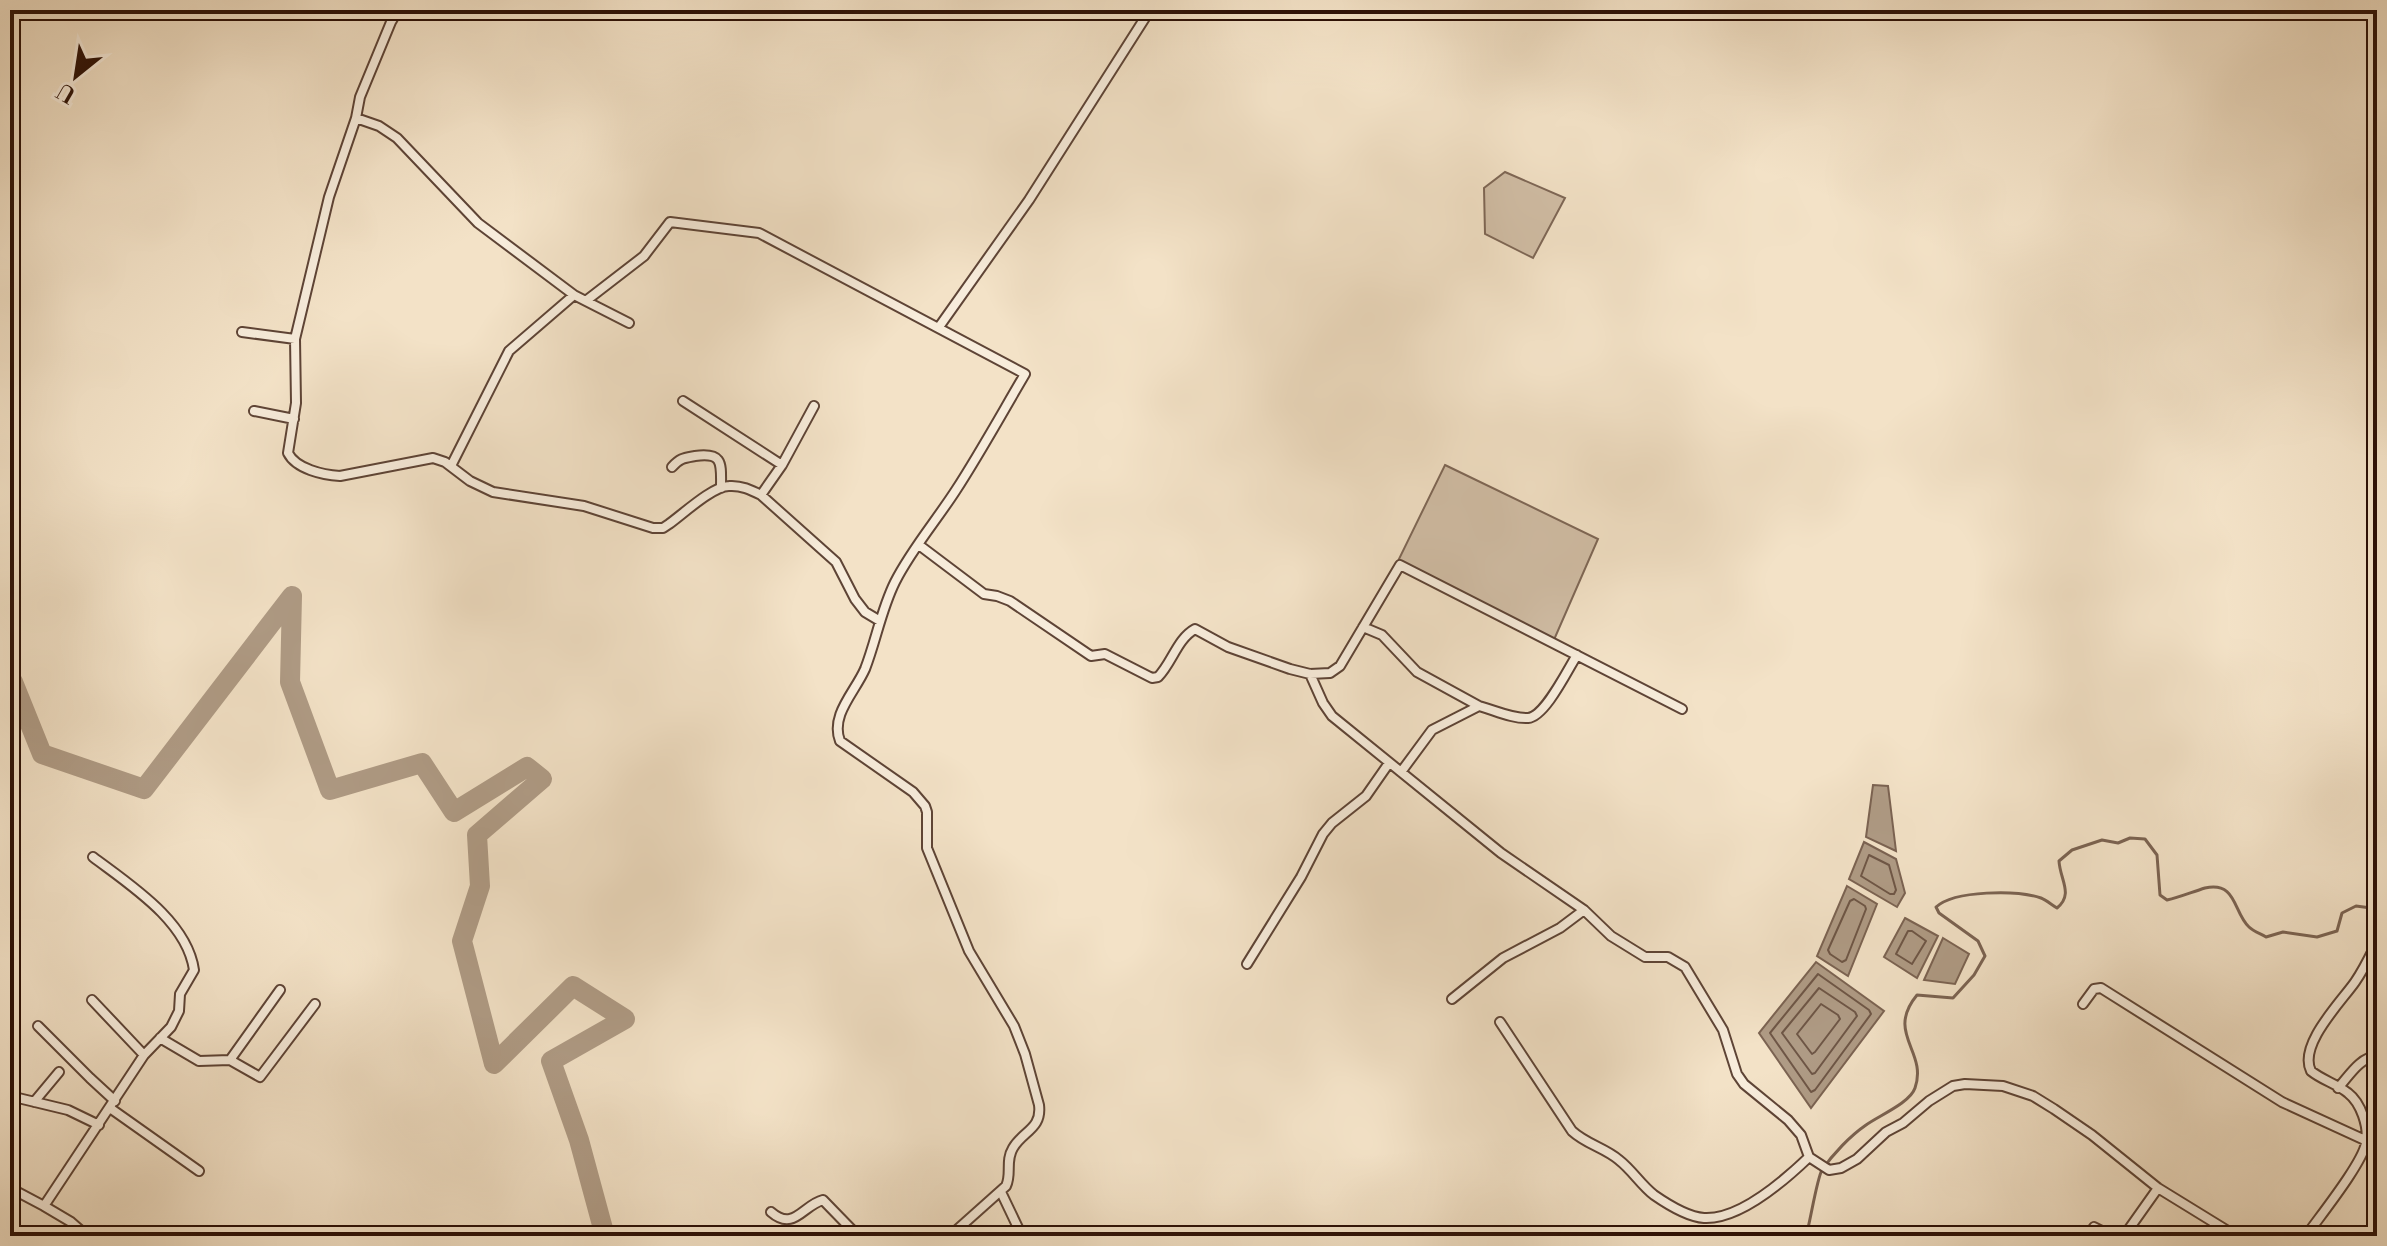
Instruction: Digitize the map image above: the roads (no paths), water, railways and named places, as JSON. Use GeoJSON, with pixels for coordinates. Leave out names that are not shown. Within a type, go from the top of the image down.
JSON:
{"type":"FeatureCollection","features":[{"type":"Feature","properties":{"kind":"street"},"geometry":{"type":"LineString","coordinates":[[398,10],[364,84],[356,118],[329,197],[295,339],[296,403],[288,453],[290,458],[296,464],[340,476],[433,458],[493,492],[584,506],[653,528],[663,528],[726,485],[735,486],[761,495],[836,562],[855,599],[865,612],[880,621]]}},
{"type":"Feature","properties":{"kind":"street"},"geometry":{"type":"LineString","coordinates":[[939,327],[1029,200],[1150,10]]}},
{"type":"Feature","properties":{"kind":"street"},"geometry":{"type":"LineString","coordinates":[[356,118],[379,126],[397,138],[478,223],[574,295],[629,323]]}},
{"type":"Feature","properties":{"kind":"street"},"geometry":{"type":"LineString","coordinates":[[587,300],[644,256],[670,222],[759,233],[1025,374],[957,488],[894,584],[866,665],[838,718],[838,737],[846,746],[913,792],[925,806],[927,848],[974,962],[1017,1032],[1040,1113],[1036,1125],[1010,1152],[1010,1179],[1001,1192],[950,1236]]}},
{"type":"Feature","properties":{"kind":"street"},"geometry":{"type":"LineString","coordinates":[[451,466],[509,351],[574,295]]}},
{"type":"Feature","properties":{"kind":"street"},"geometry":{"type":"LineString","coordinates":[[242,332],[295,339]]}},
{"type":"Feature","properties":{"kind":"street"},"geometry":{"type":"LineString","coordinates":[[683,401],[782,465]]}},
{"type":"Feature","properties":{"kind":"street"},"geometry":{"type":"LineString","coordinates":[[761,495],[782,465],[814,406]]}},
{"type":"Feature","properties":{"kind":"street"},"geometry":{"type":"LineString","coordinates":[[254,411],[294,419]]}},
{"type":"Feature","properties":{"kind":"street"},"geometry":{"type":"LineString","coordinates":[[672,467],[681,458],[706,453],[714,456],[719,459],[721,467],[721,488]]}},
{"type":"Feature","properties":{"kind":"street"},"geometry":{"type":"LineString","coordinates":[[919,545],[984,594],[1010,601],[1091,656],[1105,654],[1152,678],[1163,672],[1187,634],[1195,629],[1228,647],[1268,662],[1310,674],[1330,673],[1340,666],[1400,565],[1682,709]]}},
{"type":"Feature","properties":{"kind":"street"},"geometry":{"type":"LineString","coordinates":[[1363,627],[1382,635],[1417,672],[1479,706],[1528,718],[1537,715],[1548,702],[1577,655]]}},
{"type":"Feature","properties":{"kind":"street"},"geometry":{"type":"LineString","coordinates":[[1310,674],[1327,710],[1501,853],[1584,910],[1611,936],[1639,954],[1653,958],[1668,957],[1685,967],[1723,1030],[1737,1074],[1801,1135],[1810,1159],[1829,1170],[1841,1168],[1857,1159],[1886,1132],[1953,1086],[1989,1084],[2015,1088],[2054,1109],[2158,1188],[2236,1236]]}},
{"type":"Feature","properties":{"kind":"street"},"geometry":{"type":"LineString","coordinates":[[1401,772],[1432,730],[1479,706]]}},
{"type":"Feature","properties":{"kind":"street"},"geometry":{"type":"LineString","coordinates":[[1247,964],[1301,877],[1323,834],[1366,796],[1389,763]]}},
{"type":"Feature","properties":{"kind":"street"},"geometry":{"type":"LineString","coordinates":[[44,1206],[144,1055],[176,1020],[180,994],[194,967],[183,939],[153,902],[93,857]]}},
{"type":"Feature","properties":{"kind":"street"},"geometry":{"type":"LineString","coordinates":[[1452,999],[1503,958],[1560,928],[1584,910]]}},
{"type":"Feature","properties":{"kind":"street"},"geometry":{"type":"LineString","coordinates":[[2367,1141],[2362,1112],[2348,1093],[2311,1071],[2308,1065],[2310,1050],[2333,1009],[2366,965],[2377,942]]}},
{"type":"Feature","properties":{"kind":"street"},"geometry":{"type":"LineString","coordinates":[[2083,1004],[2094,989],[2101,988],[2282,1102],[2367,1141]]}},
{"type":"Feature","properties":{"kind":"street"},"geometry":{"type":"LineString","coordinates":[[230,1060],[280,990]]}},
{"type":"Feature","properties":{"kind":"street"},"geometry":{"type":"LineString","coordinates":[[92,1000],[144,1055]]}},
{"type":"Feature","properties":{"kind":"street"},"geometry":{"type":"LineString","coordinates":[[160,1038],[199,1061],[230,1060],[260,1077],[315,1004]]}},
{"type":"Feature","properties":{"kind":"street"},"geometry":{"type":"LineString","coordinates":[[1500,1022],[1572,1131],[1619,1160],[1652,1193],[1690,1214],[1709,1218],[1730,1213],[1787,1178],[1810,1159]]}},
{"type":"Feature","properties":{"kind":"street"},"geometry":{"type":"LineString","coordinates":[[38,1026],[112,1104],[199,1171]]}},
{"type":"Feature","properties":{"kind":"street"},"geometry":{"type":"LineString","coordinates":[[2338,1088],[2363,1061],[2377,1056]]}},
{"type":"Feature","properties":{"kind":"street"},"geometry":{"type":"LineString","coordinates":[[34,1102],[59,1072]]}},
{"type":"Feature","properties":{"kind":"street"},"geometry":{"type":"LineString","coordinates":[[10,1096],[68,1110],[99,1125]]}},
{"type":"Feature","properties":{"kind":"street"},"geometry":{"type":"LineString","coordinates":[[2306,1236],[2360,1157],[2367,1141],[2377,1134]]}},
{"type":"Feature","properties":{"kind":"street"},"geometry":{"type":"LineString","coordinates":[[10,1188],[71,1222],[87,1236]]}},
{"type":"Feature","properties":{"kind":"street"},"geometry":{"type":"LineString","coordinates":[[2124,1236],[2158,1188]]}},
{"type":"Feature","properties":{"kind":"street"},"geometry":{"type":"LineString","coordinates":[[1001,1192],[1022,1236]]}},
{"type":"Feature","properties":{"kind":"street"},"geometry":{"type":"LineString","coordinates":[[771,1212],[784,1220],[792,1220],[823,1200],[858,1236]]}},
{"type":"Feature","properties":{"kind":"street"},"geometry":{"type":"LineString","coordinates":[[2088,1236],[2094,1227],[2112,1236]]}},
{"type":"Feature","properties":{"kind":"water"},"geometry":{"type":"Polygon","coordinates":[[[1873,785],[1888,786],[1896,851],[1866,837],[1873,785]]]}},
{"type":"Feature","properties":{"kind":"water"},"geometry":{"type":"Polygon","coordinates":[[[1864,842],[1896,859],[1905,893],[1897,907],[1849,879],[1864,842]]]}},
{"type":"Feature","properties":{"kind":"water"},"geometry":{"type":"Polygon","coordinates":[[[1847,886],[1877,904],[1848,976],[1817,956],[1847,886]]]}},
{"type":"Feature","properties":{"kind":"water"},"geometry":{"type":"Polygon","coordinates":[[[1905,918],[1938,936],[1917,978],[1884,957],[1905,918]]]}},
{"type":"Feature","properties":{"kind":"water"},"geometry":{"type":"Polygon","coordinates":[[[1943,938],[1969,954],[1955,984],[1924,980],[1943,938]]]}},
{"type":"Feature","properties":{"kind":"water"},"geometry":{"type":"Polygon","coordinates":[[[1816,962],[1884,1011],[1811,1108],[1759,1033],[1816,962]]]}},
{"type":"Feature","properties":{"kind":"waterway"},"geometry":{"type":"LineString","coordinates":[[10,680],[42,754],[144,789],[292,596],[290,682],[330,790],[422,763],[454,812],[527,767],[542,779],[477,835],[480,886],[462,941],[494,1064],[573,986],[625,1019],[551,1061],[579,1140],[605,1236]]}},
{"type":"Feature","properties":{"kind":"waterway"},"geometry":{"type":"LineString","coordinates":[[1806,1236],[1818,1182],[1826,1164],[1854,1134],[1900,1104],[1915,1088],[1918,1075],[1906,1032],[1908,1009],[1917,995],[1953,998],[1974,975],[1985,956],[1978,941],[1939,913],[1936,907],[1945,901],[1987,893],[2017,894],[2041,898],[2057,908],[2065,897],[2059,861],[2072,850],[2102,840],[2118,843],[2130,838],[2145,839],[2157,855],[2160,895],[2167,900],[2205,888],[2223,889],[2229,893],[2249,927],[2266,937],[2283,932],[2317,937],[2337,931],[2342,913],[2356,906],[2371,908],[2377,914]]}}]}
